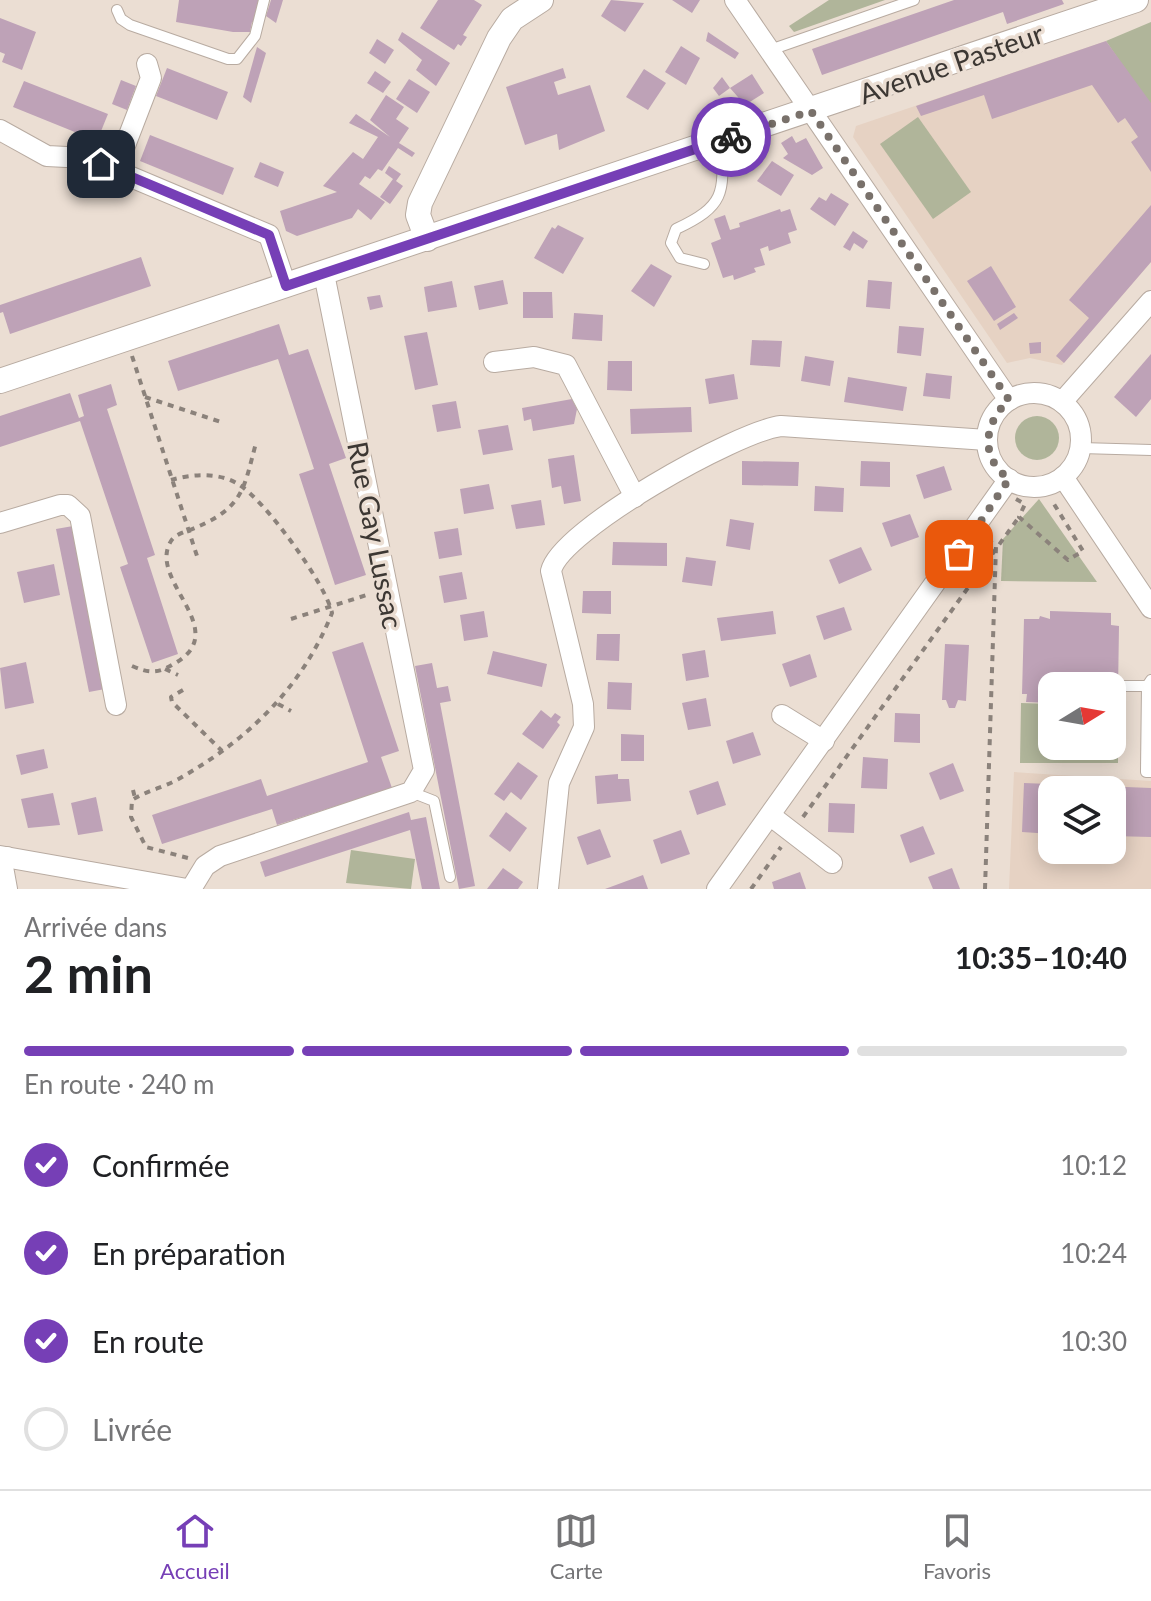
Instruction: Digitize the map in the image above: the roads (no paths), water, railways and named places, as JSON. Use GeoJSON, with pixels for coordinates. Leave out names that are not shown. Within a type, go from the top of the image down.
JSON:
{"type":"FeatureCollection","features":[{"type":"Feature","properties":{"kind":"street"},"geometry":{"type":"LineString","coordinates":[[427,239],[418,215],[420,203],[499,38],[512,19],[541,0]]}},
{"type":"Feature","properties":{"kind":"street"},"geometry":{"type":"LineString","coordinates":[[735,0],[1009,400]]}},
{"type":"Feature","properties":{"kind":"street","name":"Avenue Pasteur"},"geometry":{"type":"LineString","coordinates":[[0,381],[1136,0]]}},
{"type":"Feature","properties":{"kind":"street"},"geometry":{"type":"LineString","coordinates":[[116,169],[151,78],[147,64]]}},
{"type":"Feature","properties":{"kind":"street"},"geometry":{"type":"LineString","coordinates":[[0,130],[47,156],[86,158],[269,235],[286,286]]}},
{"type":"Feature","properties":{"kind":"street","name":"Rue Gay Lussac"},"geometry":{"type":"LineString","coordinates":[[324,274],[424,770],[411,792]]}},
{"type":"Feature","properties":{"kind":"street"},"geometry":{"type":"LineString","coordinates":[[1062,402],[1151,301]]}},
{"type":"Feature","properties":{"kind":"street"},"geometry":{"type":"LineString","coordinates":[[494,362],[534,357],[566,365],[635,497]]}},
{"type":"Feature","properties":{"kind":"street"},"geometry":{"type":"LineString","coordinates":[[1005,485],[987,440],[997,411],[1009,400],[1029,393],[1048,395],[1062,402],[1079,427],[1081,448],[1067,483]]}},
{"type":"Feature","properties":{"kind":"street"},"geometry":{"type":"LineString","coordinates":[[548,889],[559,783],[584,727],[583,704],[555,591],[553,563],[578,538],[635,497],[726,443],[763,428],[987,440]]}},
{"type":"Feature","properties":{"kind":"street"},"geometry":{"type":"LineString","coordinates":[[1005,485],[1067,483]]}},
{"type":"Feature","properties":{"kind":"street"},"geometry":{"type":"LineString","coordinates":[[1067,483],[1151,608]]}},
{"type":"Feature","properties":{"kind":"street"},"geometry":{"type":"LineString","coordinates":[[717,889],[976,531],[1005,485]]}},
{"type":"Feature","properties":{"kind":"street"},"geometry":{"type":"LineString","coordinates":[[0,523],[60,505],[68,505],[80,516],[116,705]]}},
{"type":"Feature","properties":{"kind":"street"},"geometry":{"type":"LineString","coordinates":[[782,715],[824,741]]}},
{"type":"Feature","properties":{"kind":"street"},"geometry":{"type":"LineString","coordinates":[[7,889],[3,856],[189,889],[205,866],[220,856],[411,792]]}},
{"type":"Feature","properties":{"kind":"street"},"geometry":{"type":"LineString","coordinates":[[771,816],[832,863]]}},
{"type":"Feature","properties":{"kind":"lane"},"geometry":{"type":"LineString","coordinates":[[117,10],[121,19],[130,25],[228,59],[237,59],[255,36],[264,0]]}},
{"type":"Feature","properties":{"kind":"lane"},"geometry":{"type":"LineString","coordinates":[[770,50],[914,0]]}},
{"type":"Feature","properties":{"kind":"lane"},"geometry":{"type":"LineString","coordinates":[[704,264],[680,258],[671,243],[676,229],[706,214],[723,187],[721,140]]}},
{"type":"Feature","properties":{"kind":"lane"},"geometry":{"type":"LineString","coordinates":[[1081,448],[1146,449],[1151,438]]}},
{"type":"Feature","properties":{"kind":"lane"},"geometry":{"type":"LineString","coordinates":[[1126,686],[1149,683],[1146,772],[1151,772]]}},
{"type":"Feature","properties":{"kind":"lane"},"geometry":{"type":"LineString","coordinates":[[411,792],[424,794],[434,801],[450,877]]}}]}
